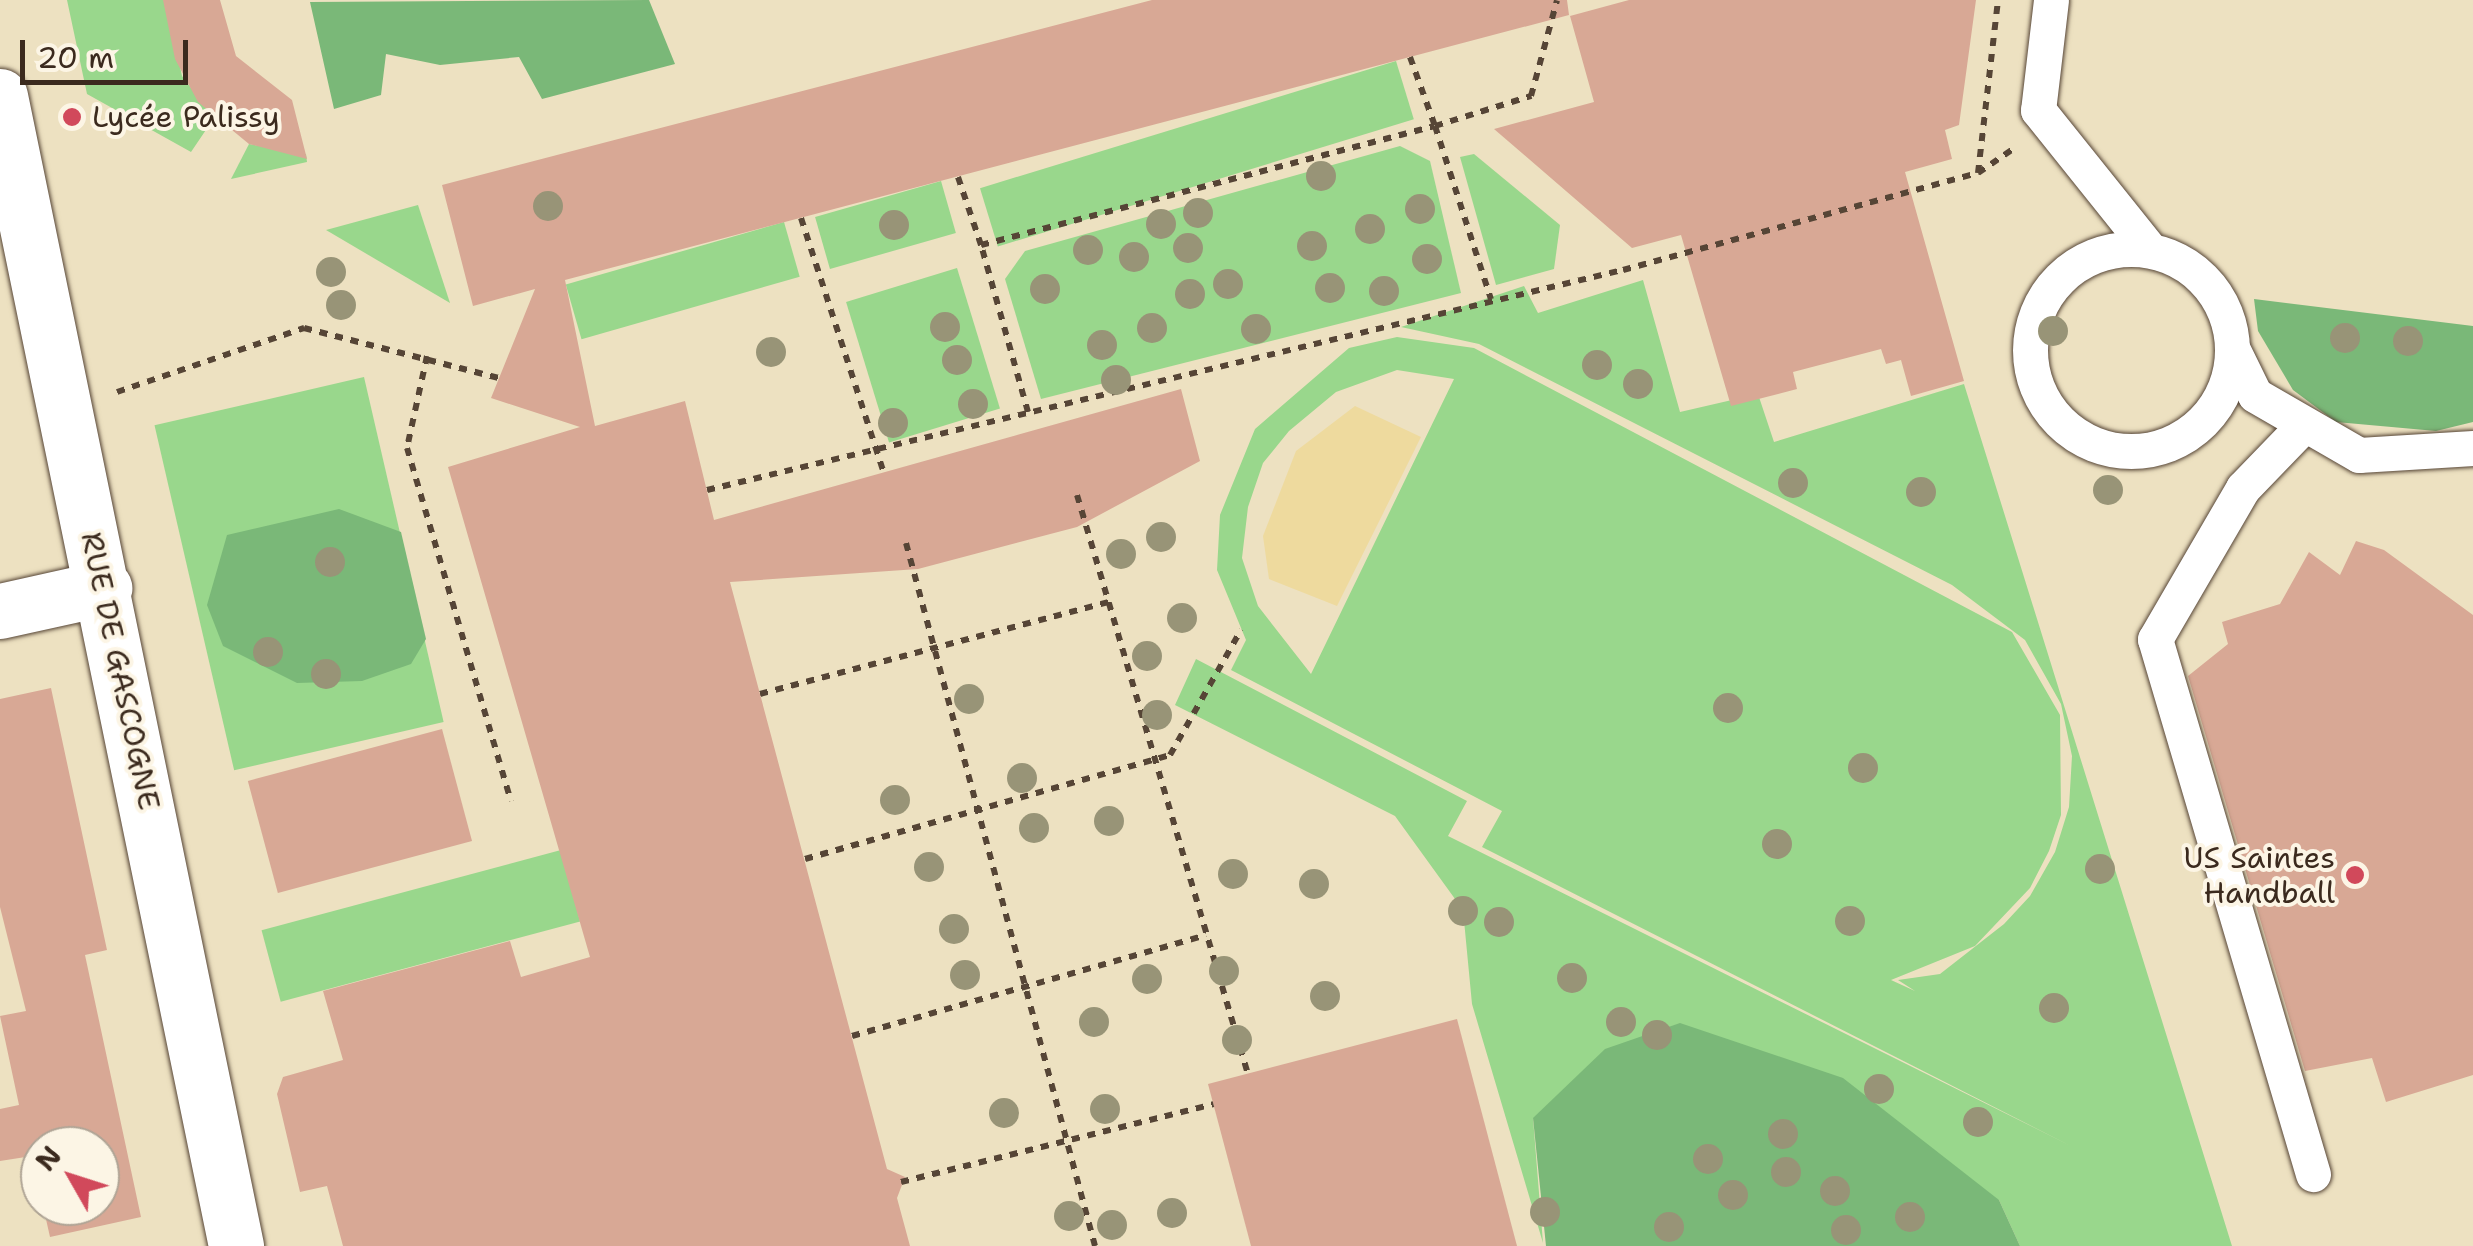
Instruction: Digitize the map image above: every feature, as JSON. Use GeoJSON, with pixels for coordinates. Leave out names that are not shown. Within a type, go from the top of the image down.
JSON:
{"type":"FeatureCollection","features":[{"type":"Feature","properties":{"kind":"street","name":"RUE DE GASCOGNE"},"geometry":{"type":"LineString","coordinates":[[0,96],[236,1246]]}},
{"type":"Feature","properties":{"kind":"street"},"geometry":{"type":"LineString","coordinates":[[0,612],[104,588]]}},
{"type":"Feature","properties":{"kind":"lane"},"geometry":{"type":"LineString","coordinates":[[2051,0],[2038,110],[2150,250],[2209,284],[2232,348],[2256,395],[2300,429],[2359,455],[2473,448]]}},
{"type":"Feature","properties":{"kind":"lane"},"geometry":{"type":"LineString","coordinates":[[2150,250],[2086,259],[2039,306],[2032,371],[2064,427],[2125,451],[2188,433],[2228,381],[2232,348]]}},
{"type":"Feature","properties":{"kind":"lane"},"geometry":{"type":"LineString","coordinates":[[2300,429],[2242,488],[2155,639],[2313,1174]]}},
{"type":"Feature","properties":{"kind":"path"},"geometry":{"type":"LineString","coordinates":[[981,245],[1436,126],[1530,96],[1558,0]]}},
{"type":"Feature","properties":{"kind":"path"},"geometry":{"type":"LineString","coordinates":[[706,490],[1490,299],[1978,172],[1998,0]]}},
{"type":"Feature","properties":{"kind":"path"},"geometry":{"type":"LineString","coordinates":[[1410,57],[1436,126],[1490,299]]}},
{"type":"Feature","properties":{"kind":"path"},"geometry":{"type":"LineString","coordinates":[[958,176],[1028,412]]}},
{"type":"Feature","properties":{"kind":"path"},"geometry":{"type":"LineString","coordinates":[[801,218],[884,473]]}},
{"type":"Feature","properties":{"kind":"path"},"geometry":{"type":"LineString","coordinates":[[65,408],[304,328],[427,356],[499,378]]}},
{"type":"Feature","properties":{"kind":"path"},"geometry":{"type":"LineString","coordinates":[[427,356],[407,448],[510,801]]}},
{"type":"Feature","properties":{"kind":"path"},"geometry":{"type":"LineString","coordinates":[[1077,495],[1248,1074]]}},
{"type":"Feature","properties":{"kind":"path"},"geometry":{"type":"LineString","coordinates":[[906,543],[974,810],[1095,1246]]}},
{"type":"Feature","properties":{"kind":"path"},"geometry":{"type":"LineString","coordinates":[[760,694],[1109,602]]}},
{"type":"Feature","properties":{"kind":"path"},"geometry":{"type":"LineString","coordinates":[[805,859],[1170,755],[1241,630]]}},
{"type":"Feature","properties":{"kind":"path"},"geometry":{"type":"LineString","coordinates":[[852,1036],[1207,935]]}},
{"type":"Feature","properties":{"kind":"path"},"geometry":{"type":"LineString","coordinates":[[901,1182],[1214,1104]]}},
{"type":"Feature","properties":{"kind":"green space"},"geometry":{"type":"Polygon","coordinates":[[[67,0],[166,0],[182,76],[214,118],[191,152],[87,94],[67,0]]]}},
{"type":"Feature","properties":{"kind":"green space"},"geometry":{"type":"Polygon","coordinates":[[[649,0],[675,64],[542,99],[519,57],[440,65],[386,54],[381,95],[334,109],[310,2],[649,0]]]}},
{"type":"Feature","properties":{"kind":"green space"},"geometry":{"type":"Polygon","coordinates":[[[1396,61],[1414,119],[998,247],[980,188],[1396,61]]]}},
{"type":"Feature","properties":{"kind":"green space"},"geometry":{"type":"Polygon","coordinates":[[[249,144],[306,154],[307,162],[231,179],[249,144]]]}},
{"type":"Feature","properties":{"kind":"green space"},"geometry":{"type":"Polygon","coordinates":[[[1400,146],[1430,161],[1461,293],[1041,399],[1005,279],[1025,251],[1400,146]]]}},
{"type":"Feature","properties":{"kind":"green space"},"geometry":{"type":"Polygon","coordinates":[[[1474,154],[1560,225],[1554,269],[1496,285],[1460,157],[1474,154]]]}},
{"type":"Feature","properties":{"kind":"green space"},"geometry":{"type":"Polygon","coordinates":[[[941,181],[956,233],[830,269],[815,217],[941,181]]]}},
{"type":"Feature","properties":{"kind":"green space"},"geometry":{"type":"Polygon","coordinates":[[[418,205],[450,303],[326,230],[418,205]]]}},
{"type":"Feature","properties":{"kind":"green space"},"geometry":{"type":"Polygon","coordinates":[[[784,222],[800,277],[582,339],[566,285],[784,222]]]}},
{"type":"Feature","properties":{"kind":"green space"},"geometry":{"type":"Polygon","coordinates":[[[957,268],[1000,409],[889,442],[846,302],[957,268]]]}},
{"type":"Feature","properties":{"kind":"green space"},"geometry":{"type":"Polygon","coordinates":[[[1643,280],[1680,412],[1758,394],[1774,442],[1964,384],[2232,1246],[2020,1246],[1999,1200],[1533,1118],[1543,1243],[1472,1004],[1463,910],[1395,816],[1175,705],[1196,659],[1467,801],[1448,836],[2071,1146],[1482,847],[1502,811],[1231,670],[1246,640],[1217,570],[1220,515],[1255,429],[1349,348],[1397,337],[1474,348],[2012,632],[2060,715],[2061,815],[2049,851],[2030,888],[1975,946],[1891,980],[1915,991],[1898,980],[1940,974],[2004,924],[2030,896],[2055,852],[2069,807],[2072,756],[2061,704],[2025,640],[1952,585],[1479,344],[1401,327],[1524,286],[1538,313],[1643,280]],[[1397,370],[1336,392],[1289,431],[1263,463],[1248,507],[1242,558],[1258,606],[1311,674],[1454,379],[1397,370]]]}},
{"type":"Feature","properties":{"kind":"green space"},"geometry":{"type":"Polygon","coordinates":[[[2254,299],[2473,326],[2473,422],[2436,431],[2336,422],[2293,390],[2258,331],[2254,299]]]}},
{"type":"Feature","properties":{"kind":"green space"},"geometry":{"type":"Polygon","coordinates":[[[364,377],[444,722],[234,770],[155,425],[364,377]]]}},
{"type":"Feature","properties":{"kind":"green space"},"geometry":{"type":"Polygon","coordinates":[[[339,509],[401,532],[426,639],[411,664],[362,681],[297,683],[223,646],[207,605],[227,535],[339,509]]]}},
{"type":"Feature","properties":{"kind":"green space"},"geometry":{"type":"Polygon","coordinates":[[[561,850],[580,921],[281,1002],[262,930],[561,850]]]}},
{"type":"Feature","properties":{"kind":"green space"},"geometry":{"type":"Polygon","coordinates":[[[1680,1023],[1843,1078],[1999,1200],[2020,1246],[1546,1246],[1533,1118],[1605,1049],[1680,1023]]]}},
{"type":"Feature","properties":{"kind":"sand"},"geometry":{"type":"Polygon","coordinates":[[[1355,406],[1421,437],[1337,606],[1269,579],[1263,536],[1296,451],[1355,406]]]}},
{"type":"Feature","properties":{"kind":"building"},"geometry":{"type":"Polygon","coordinates":[[[163,0],[220,0],[236,56],[292,100],[307,159],[249,144],[198,102],[175,59],[163,0]]]}},
{"type":"Feature","properties":{"kind":"building"},"geometry":{"type":"Polygon","coordinates":[[[1152,0],[1567,0],[1569,15],[565,280],[595,426],[685,401],[714,520],[1181,389],[1200,461],[1077,527],[918,569],[730,582],[887,1169],[905,1177],[897,1198],[910,1246],[343,1246],[327,1186],[300,1192],[277,1094],[283,1077],[343,1060],[323,991],[510,941],[521,977],[590,957],[448,467],[580,427],[491,398],[535,289],[473,306],[442,185],[1152,0]]]}},
{"type":"Feature","properties":{"kind":"building"},"geometry":{"type":"Polygon","coordinates":[[[1629,0],[1976,0],[1959,125],[1945,130],[1952,159],[1905,172],[1964,381],[1911,396],[1901,360],[1886,364],[1881,349],[1793,372],[1797,389],[1731,406],[1681,235],[1632,248],[1494,129],[1594,102],[1570,16],[1629,0]]]}},
{"type":"Feature","properties":{"kind":"building","name":"US Saintes Handball"},"geometry":{"type":"Polygon","coordinates":[[[2356,541],[2384,550],[2473,615],[2473,1075],[2386,1102],[2372,1058],[2305,1071],[2188,676],[2228,644],[2222,622],[2280,604],[2309,552],[2340,575],[2356,541]]]}},
{"type":"Feature","properties":{"kind":"building"},"geometry":{"type":"Polygon","coordinates":[[[51,688],[107,950],[85,955],[141,1217],[120,1222],[120,1126],[20,1126],[20,1158],[0,1161],[0,1109],[19,1105],[0,1016],[26,1011],[0,907],[0,699],[51,688]]]}},
{"type":"Feature","properties":{"kind":"building"},"geometry":{"type":"Polygon","coordinates":[[[442,729],[472,841],[278,893],[248,781],[442,729]]]}},
{"type":"Feature","properties":{"kind":"building"},"geometry":{"type":"Polygon","coordinates":[[[1457,1019],[1517,1246],[1251,1246],[1208,1084],[1457,1019]]]}},
{"type":"Feature","properties":{"kind":"building"},"geometry":{"type":"Polygon","coordinates":[[[48,1226],[100,1226],[50,1237],[48,1226]]]}},
{"type":"Feature","properties":{"kind":"place","name":"Lycée Palissy"},"geometry":{"type":"Point","coordinates":[72,117]}},
{"type":"Feature","properties":{"kind":"place","name":"US Saintes Handball"},"geometry":{"type":"Point","coordinates":[2355,875]}}]}
